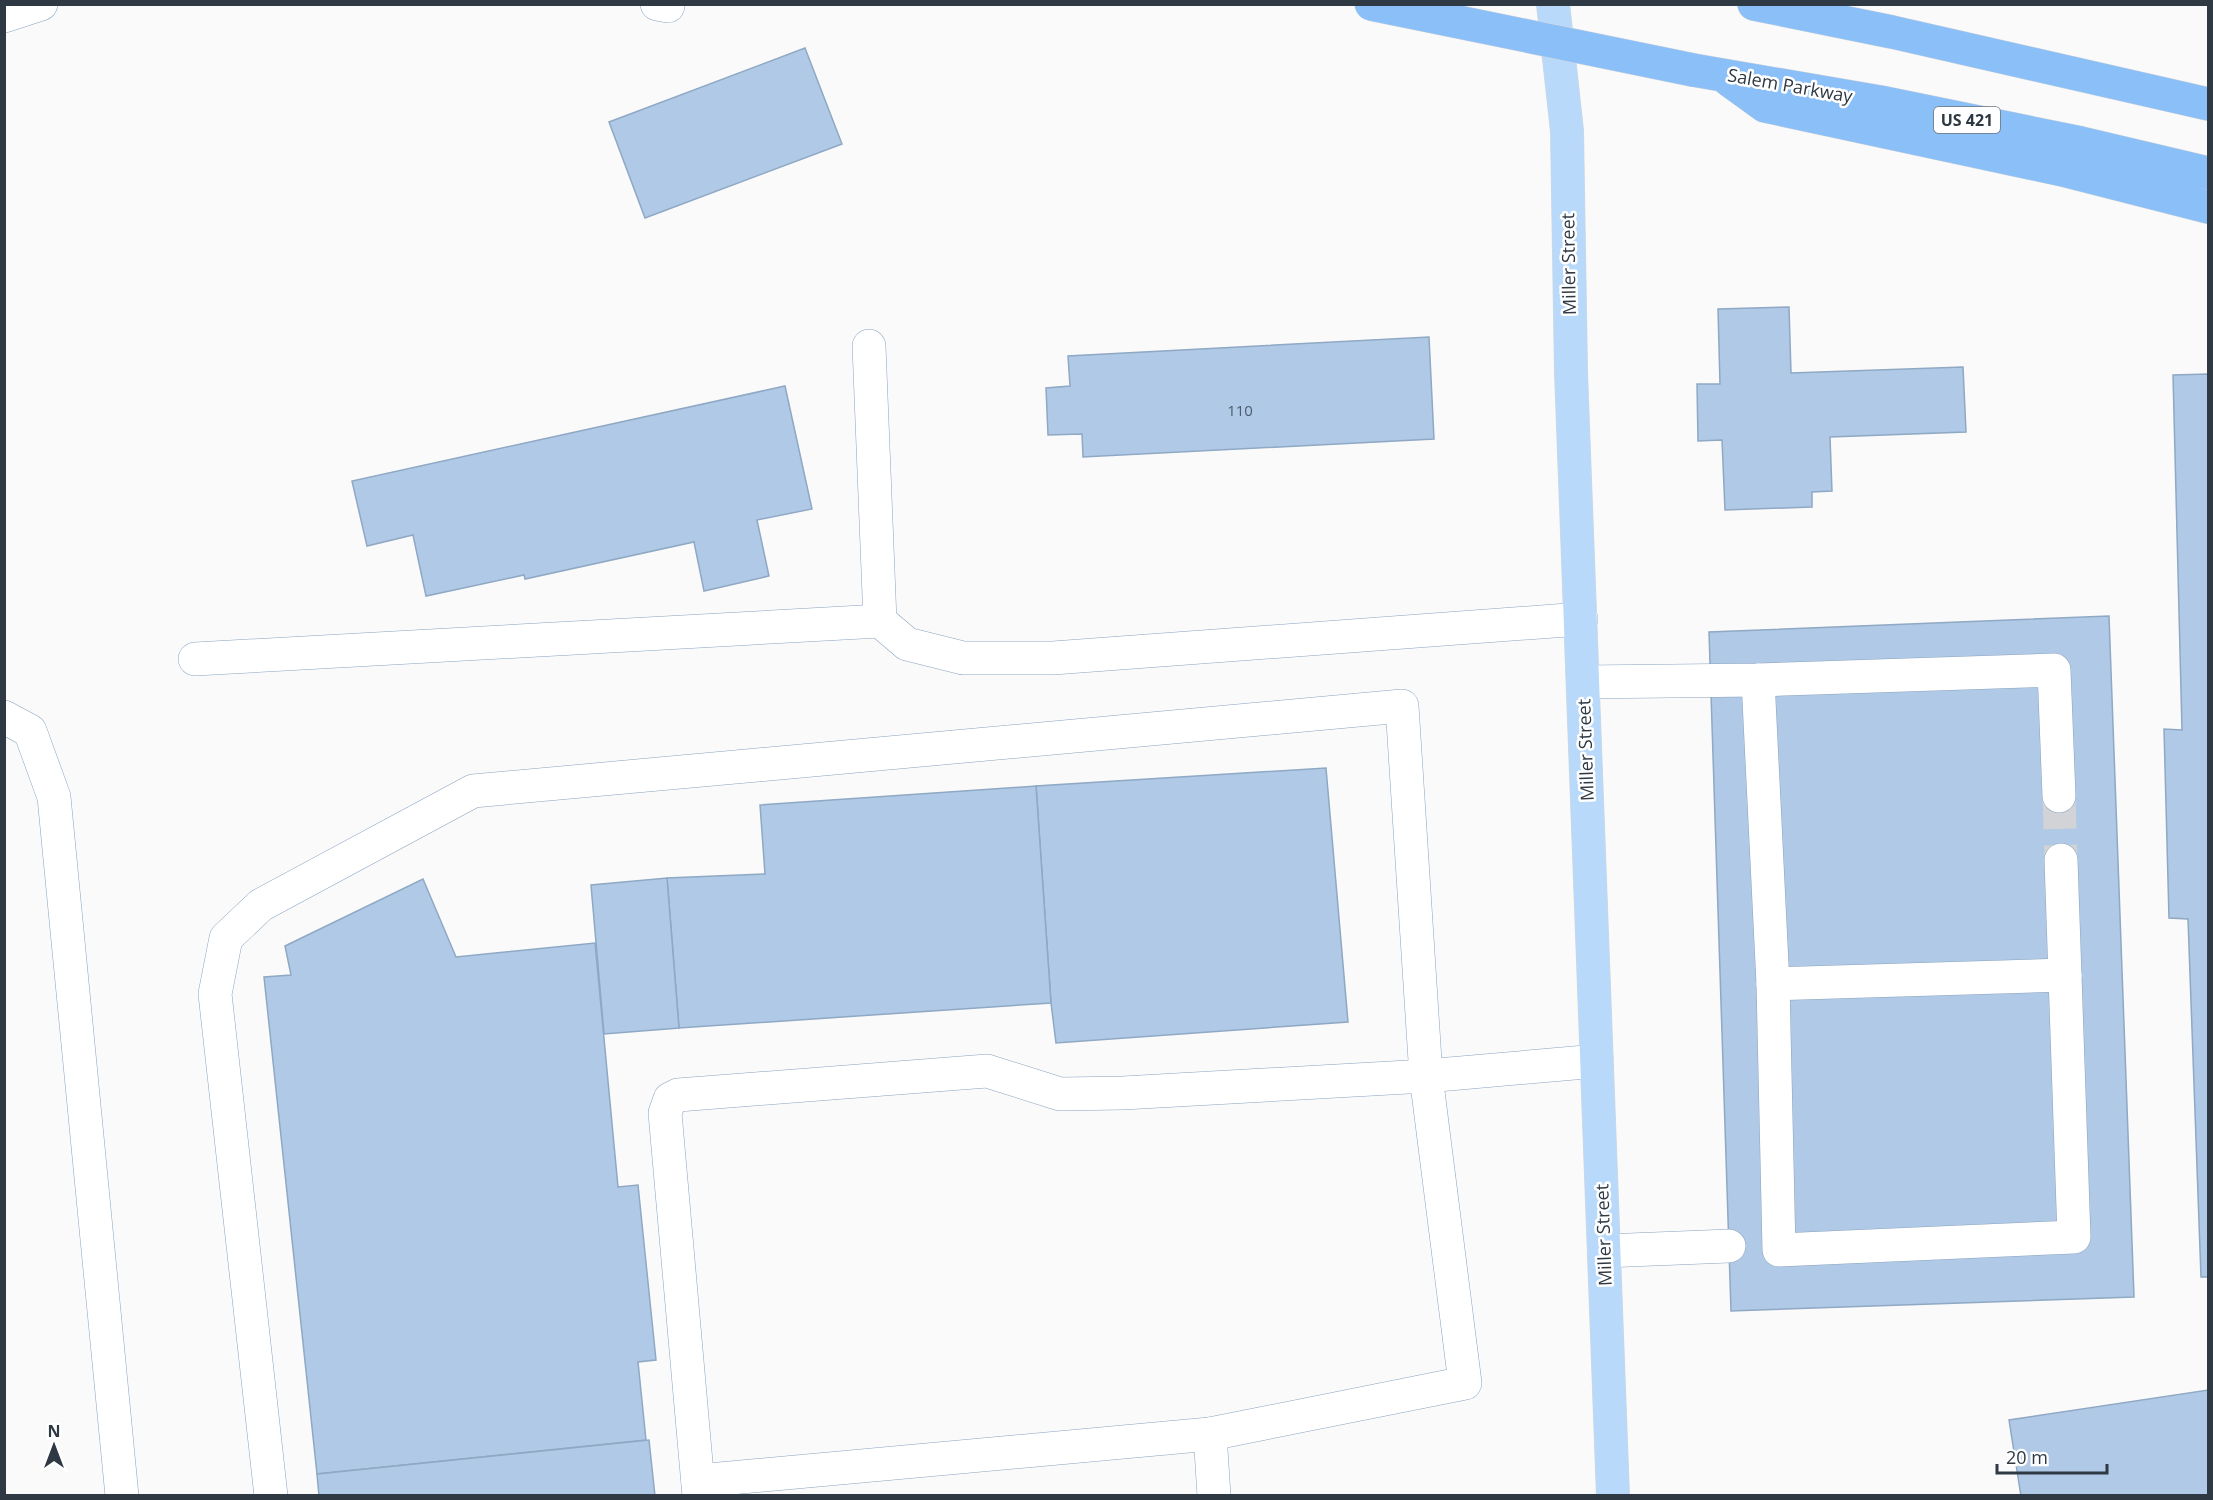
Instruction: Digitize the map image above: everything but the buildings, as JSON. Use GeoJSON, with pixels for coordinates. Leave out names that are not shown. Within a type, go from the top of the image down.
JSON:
{"type":"FeatureCollection","features":[{"type":"Feature","properties":{"kind":"highway","name":"Salem Parkway"},"geometry":{"type":"LineString","coordinates":[[1371,4],[1708,72],[1880,102],[2081,143],[2208,173]]}},
{"type":"Feature","properties":{"kind":"highway"},"geometry":{"type":"LineString","coordinates":[[1754,4],[1892,32],[2208,104]]}},
{"type":"Feature","properties":{"kind":"highway"},"geometry":{"type":"LineString","coordinates":[[1708,72],[1765,106],[2063,170],[2208,207]]}},
{"type":"Feature","properties":{"kind":"main road","name":"Miller Street"},"geometry":{"type":"LineString","coordinates":[[1553,4],[1567,131],[1572,383],[1612,1496]]}},
{"type":"Feature","properties":{"kind":"street"},"geometry":{"type":"LineString","coordinates":[[4,16],[41,4]]}},
{"type":"Feature","properties":{"kind":"street"},"geometry":{"type":"LineString","coordinates":[[868,346],[880,621]]}},
{"type":"Feature","properties":{"kind":"street"},"geometry":{"type":"LineString","coordinates":[[195,659],[880,621],[907,644],[963,657],[1053,657],[1581,619]]}},
{"type":"Feature","properties":{"kind":"street"},"geometry":{"type":"LineString","coordinates":[[1583,682],[1758,680],[2054,670],[2059,796]]}},
{"type":"Feature","properties":{"kind":"street"},"geometry":{"type":"LineString","coordinates":[[1758,680],[1773,984],[1779,1250],[2074,1238],[2061,860]]}},
{"type":"Feature","properties":{"kind":"street"},"geometry":{"type":"LineString","coordinates":[[271,1496],[214,994],[226,938],[261,904],[473,791],[1402,706],[1426,1076],[1465,1383],[1210,1434],[698,1488],[665,1113],[670,1099],[678,1095],[987,1071],[1060,1094],[1123,1093],[1426,1076],[1597,1061]]}},
{"type":"Feature","properties":{"kind":"street"},"geometry":{"type":"LineString","coordinates":[[4,717],[30,731],[54,797],[122,1496]]}},
{"type":"Feature","properties":{"kind":"street"},"geometry":{"type":"LineString","coordinates":[[1773,984],[2065,975]]}},
{"type":"Feature","properties":{"kind":"street"},"geometry":{"type":"LineString","coordinates":[[1604,1251],[1729,1246]]}},
{"type":"Feature","properties":{"kind":"street"},"geometry":{"type":"LineString","coordinates":[[1210,1434],[1214,1496]]}},
{"type":"Feature","properties":{"kind":"tunnel"},"geometry":{"type":"LineString","coordinates":[[2059,796],[2061,860]]}}]}
